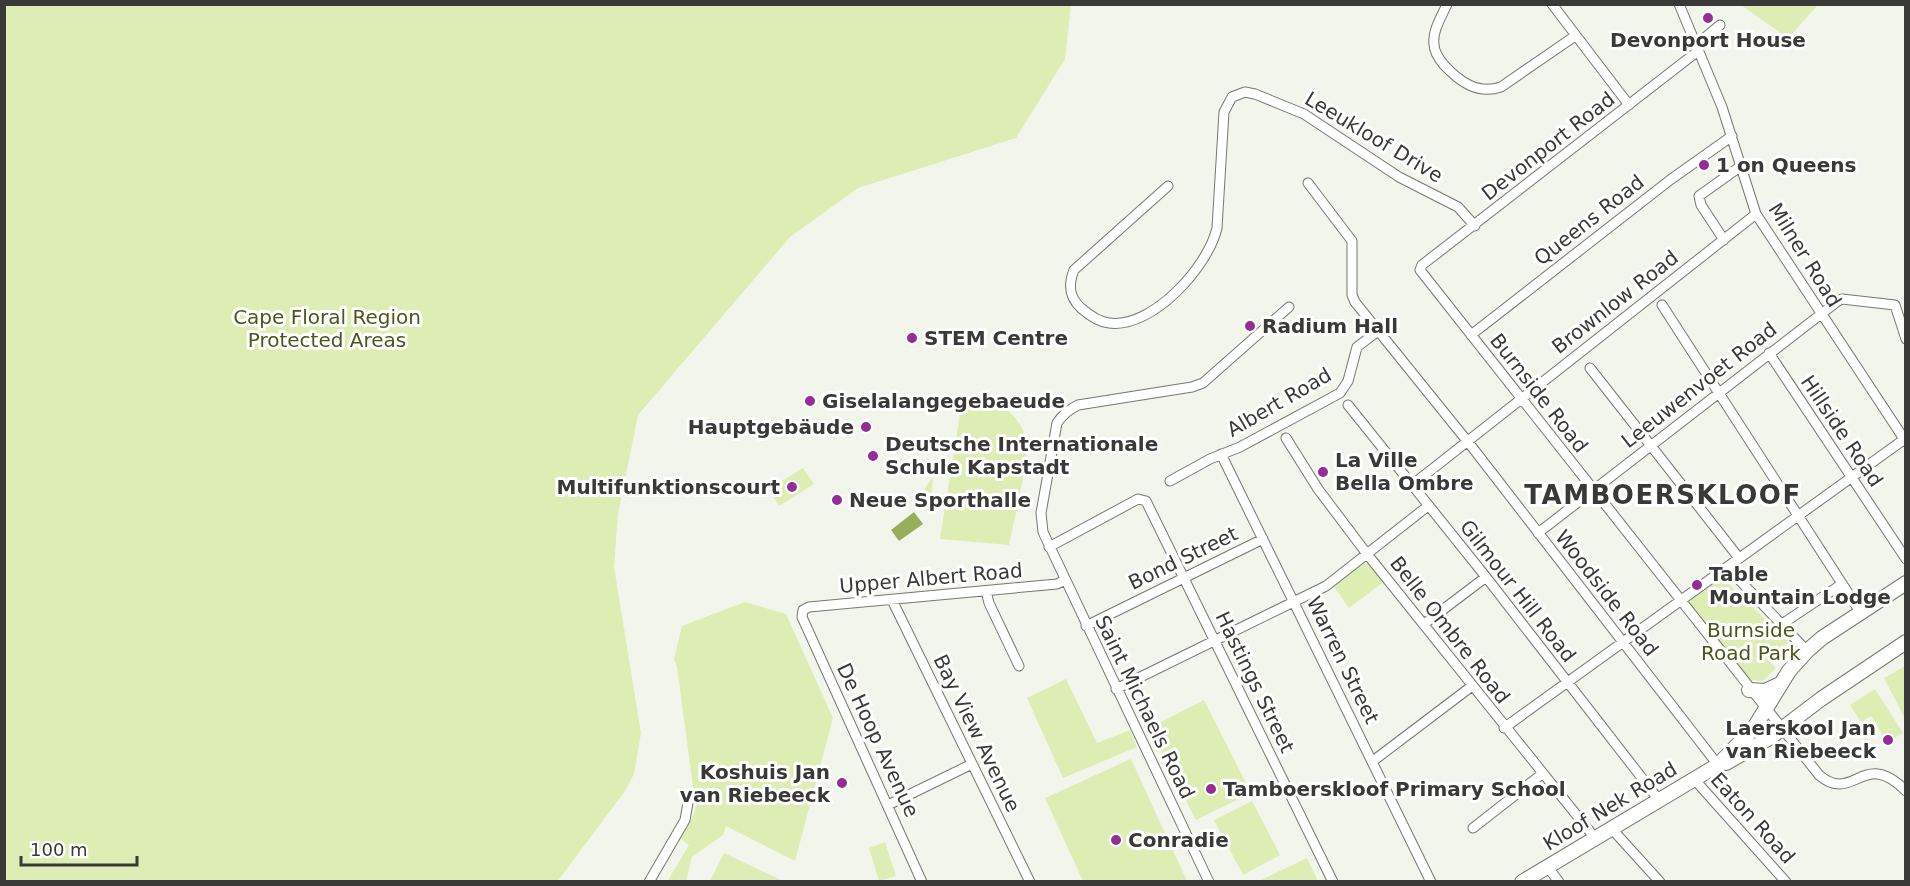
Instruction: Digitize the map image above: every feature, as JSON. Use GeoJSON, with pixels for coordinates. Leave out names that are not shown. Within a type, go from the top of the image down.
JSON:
{"type":"FeatureCollection","features":[{"type":"Feature","properties":{"kind":"main road"},"geometry":{"type":"LineString","coordinates":[[1718,765],[1754,728],[1780,684],[1807,651],[1822,638],[1905,583]]}},
{"type":"Feature","properties":{"kind":"main road"},"geometry":{"type":"LineString","coordinates":[[1718,765],[1730,761],[1771,737],[1821,699],[1905,642]]}},
{"type":"Feature","properties":{"kind":"main road"},"geometry":{"type":"LineString","coordinates":[[1749,690],[1765,691],[1780,684]]}},
{"type":"Feature","properties":{"kind":"main road"},"geometry":{"type":"LineString","coordinates":[[1738,745],[1766,730],[1781,729]]}},
{"type":"Feature","properties":{"kind":"main road","name":"Kloof Nek Road"},"geometry":{"type":"LineString","coordinates":[[1522,882],[1718,765]]}},
{"type":"Feature","properties":{"kind":"street"},"geometry":{"type":"LineString","coordinates":[[1447,4],[1435,33],[1436,52],[1455,77],[1473,87],[1492,89],[1501,87],[1575,36]]}},
{"type":"Feature","properties":{"kind":"street"},"geometry":{"type":"LineString","coordinates":[[1552,4],[1629,105]]}},
{"type":"Feature","properties":{"kind":"street","name":"Milner Road"},"geometry":{"type":"LineString","coordinates":[[1679,4],[1722,106],[1756,214],[1905,440]]}},
{"type":"Feature","properties":{"kind":"street","name":"Devonport Road"},"geometry":{"type":"LineString","coordinates":[[1420,268],[1629,105],[1697,48],[1720,25]]}},
{"type":"Feature","properties":{"kind":"street","name":"Leeukloof Drive"},"geometry":{"type":"LineString","coordinates":[[1168,186],[1074,270],[1070,281],[1071,295],[1078,305],[1096,319],[1107,323],[1122,323],[1157,308],[1183,286],[1200,265],[1214,239],[1217,228],[1224,112],[1232,97],[1241,93],[1255,94],[1313,119],[1399,177],[1458,207],[1475,226]]}},
{"type":"Feature","properties":{"kind":"street","name":"Queens Road"},"geometry":{"type":"LineString","coordinates":[[1471,335],[1670,180],[1732,136]]}},
{"type":"Feature","properties":{"kind":"street"},"geometry":{"type":"LineString","coordinates":[[1724,240],[1701,205],[1699,196],[1741,166]]}},
{"type":"Feature","properties":{"kind":"street","name":"Woodside Road"},"geometry":{"type":"LineString","coordinates":[[1308,183],[1352,241],[1353,298],[1718,765]]}},
{"type":"Feature","properties":{"kind":"street","name":"Brownlow Road"},"geometry":{"type":"LineString","coordinates":[[1412,485],[1756,214]]}},
{"type":"Feature","properties":{"kind":"street","name":"Burnside Road"},"geometry":{"type":"LineString","coordinates":[[1420,268],[1420,272],[1765,709]]}},
{"type":"Feature","properties":{"kind":"street","name":"Leeuwenvoet Road"},"geometry":{"type":"LineString","coordinates":[[1538,533],[1842,299],[1895,305],[1905,338]]}},
{"type":"Feature","properties":{"kind":"street"},"geometry":{"type":"LineString","coordinates":[[1662,305],[1861,613]]}},
{"type":"Feature","properties":{"kind":"street","name":"Saint Michaels Road"},"geometry":{"type":"LineString","coordinates":[[1209,882],[1049,547],[1040,519],[1057,423],[1062,415],[1078,405],[1192,387],[1203,383],[1289,307]]}},
{"type":"Feature","properties":{"kind":"street","name":"Albert Road"},"geometry":{"type":"LineString","coordinates":[[1170,481],[1221,454],[1250,442],[1340,393],[1348,381],[1357,347],[1378,331]]}},
{"type":"Feature","properties":{"kind":"street","name":"Hillside Road"},"geometry":{"type":"LineString","coordinates":[[1769,353],[1905,559]]}},
{"type":"Feature","properties":{"kind":"street"},"geometry":{"type":"LineString","coordinates":[[1590,368],[1739,558]]}},
{"type":"Feature","properties":{"kind":"street","name":"Gilmour Hill Road"},"geometry":{"type":"LineString","coordinates":[[1348,405],[1486,577],[1659,800]]}},
{"type":"Feature","properties":{"kind":"street","name":"Belle Ombre Road"},"geometry":{"type":"LineString","coordinates":[[1286,438],[1318,489],[1367,554],[1594,838]]}},
{"type":"Feature","properties":{"kind":"street"},"geometry":{"type":"LineString","coordinates":[[1504,728],[1905,440]]}},
{"type":"Feature","properties":{"kind":"street","name":"Warren Street"},"geometry":{"type":"LineString","coordinates":[[1221,454],[1431,882]]}},
{"type":"Feature","properties":{"kind":"street","name":"Hastings Street"},"geometry":{"type":"LineString","coordinates":[[1049,547],[1138,499],[1143,499],[1148,503],[1333,882]]}},
{"type":"Feature","properties":{"kind":"street"},"geometry":{"type":"LineString","coordinates":[[1116,689],[1326,586],[1428,506]]}},
{"type":"Feature","properties":{"kind":"street","name":"Bond Street"},"geometry":{"type":"LineString","coordinates":[[1086,626],[1263,539]]}},
{"type":"Feature","properties":{"kind":"street"},"geometry":{"type":"LineString","coordinates":[[1727,567],[1807,651]]}},
{"type":"Feature","properties":{"kind":"street"},"geometry":{"type":"LineString","coordinates":[[1424,624],[1486,577]]}},
{"type":"Feature","properties":{"kind":"street","name":"Upper Albert Road"},"geometry":{"type":"LineString","coordinates":[[802,612],[809,607],[1057,584],[1065,580]]}},
{"type":"Feature","properties":{"kind":"street"},"geometry":{"type":"LineString","coordinates":[[1782,624],[1842,584]]}},
{"type":"Feature","properties":{"kind":"street"},"geometry":{"type":"LineString","coordinates":[[986,591],[989,603],[1019,666]]}},
{"type":"Feature","properties":{"kind":"street","name":"Bay View Avenue"},"geometry":{"type":"LineString","coordinates":[[892,600],[1030,882]]}},
{"type":"Feature","properties":{"kind":"street","name":"De Hoop Avenue"},"geometry":{"type":"LineString","coordinates":[[802,612],[802,617],[832,685],[922,882]]}},
{"type":"Feature","properties":{"kind":"street"},"geometry":{"type":"LineString","coordinates":[[1373,761],[1472,686]]}},
{"type":"Feature","properties":{"kind":"street"},"geometry":{"type":"LineString","coordinates":[[1765,709],[1819,775],[1830,783],[1841,786],[1862,775],[1873,773],[1887,777],[1905,791]]}},
{"type":"Feature","properties":{"kind":"street"},"geometry":{"type":"LineString","coordinates":[[888,805],[972,764]]}},
{"type":"Feature","properties":{"kind":"street"},"geometry":{"type":"LineString","coordinates":[[1473,828],[1542,774]]}},
{"type":"Feature","properties":{"kind":"street","name":"Eaton Road"},"geometry":{"type":"LineString","coordinates":[[1694,779],[1786,882]]}},
{"type":"Feature","properties":{"kind":"street"},"geometry":{"type":"LineString","coordinates":[[649,882],[685,820],[689,797]]}},
{"type":"Feature","properties":{"kind":"street"},"geometry":{"type":"LineString","coordinates":[[1611,828],[1660,882]]}},
{"type":"Feature","properties":{"kind":"street"},"geometry":{"type":"LineString","coordinates":[[1547,866],[1559,882]]}},
{"type":"Feature","properties":{"kind":"green space","name":"Cape Floral Region Protected Areas"},"geometry":{"type":"Polygon","coordinates":[[[4,5],[1071,5],[1065,59],[1016,138],[858,188],[790,237],[638,415],[618,514],[614,567],[641,733],[634,774],[625,791],[557,882],[5,881],[4,5]]]}},
{"type":"Feature","properties":{"kind":"green space"},"geometry":{"type":"Polygon","coordinates":[[[1741,5],[1818,5],[1788,38],[1741,5]]]}},
{"type":"Feature","properties":{"kind":"green space"},"geometry":{"type":"Polygon","coordinates":[[[963,395],[1000,404],[1017,421],[1025,436],[1023,474],[1009,545],[940,539],[963,395]]]}},
{"type":"Feature","properties":{"kind":"green space","name":"Multifunktionscourt"},"geometry":{"type":"Polygon","coordinates":[[[803,468],[814,484],[779,506],[769,489],[803,468]]]}},
{"type":"Feature","properties":{"kind":"green space"},"geometry":{"type":"Polygon","coordinates":[[[933,477],[930,512],[915,502],[933,477]]]}},
{"type":"Feature","properties":{"kind":"green space"},"geometry":{"type":"Polygon","coordinates":[[[1362,563],[1372,565],[1385,581],[1349,608],[1332,584],[1362,563]]]}},
{"type":"Feature","properties":{"kind":"green space","name":"Burnside Road Park"},"geometry":{"type":"Polygon","coordinates":[[[1722,577],[1788,642],[1769,661],[1776,668],[1763,681],[1752,680],[1743,674],[1687,603],[1722,577]]]}},
{"type":"Feature","properties":{"kind":"green space"},"geometry":{"type":"Polygon","coordinates":[[[745,602],[786,614],[833,718],[795,861],[726,826],[723,835],[692,857],[686,881],[667,882],[689,845],[680,838],[690,823],[700,796],[694,794],[674,659],[682,626],[745,602]]]}},
{"type":"Feature","properties":{"kind":"green space"},"geometry":{"type":"Polygon","coordinates":[[[1905,666],[1905,719],[1884,678],[1905,666]]]}},
{"type":"Feature","properties":{"kind":"green space"},"geometry":{"type":"Polygon","coordinates":[[[1066,679],[1097,743],[1130,730],[1137,747],[1063,778],[1027,698],[1066,679]]]}},
{"type":"Feature","properties":{"kind":"green space"},"geometry":{"type":"Polygon","coordinates":[[[1875,689],[1903,733],[1887,742],[1871,716],[1861,722],[1850,705],[1875,689]]]}},
{"type":"Feature","properties":{"kind":"green space"},"geometry":{"type":"Polygon","coordinates":[[[1204,700],[1251,793],[1196,820],[1149,728],[1204,700]]]}},
{"type":"Feature","properties":{"kind":"green space","name":"Conradie"},"geometry":{"type":"Polygon","coordinates":[[[1131,759],[1187,881],[1083,881],[1045,798],[1131,759]]]}},
{"type":"Feature","properties":{"kind":"green space"},"geometry":{"type":"Polygon","coordinates":[[[1252,801],[1280,855],[1243,875],[1214,820],[1252,801]]]}},
{"type":"Feature","properties":{"kind":"green space"},"geometry":{"type":"Polygon","coordinates":[[[885,842],[896,876],[879,881],[869,848],[885,842]]]}},
{"type":"Feature","properties":{"kind":"green space"},"geometry":{"type":"Polygon","coordinates":[[[724,853],[783,881],[710,881],[724,853]]]}},
{"type":"Feature","properties":{"kind":"green space"},"geometry":{"type":"Polygon","coordinates":[[[1307,858],[1318,881],[1259,881],[1307,858]]]}},
{"type":"Feature","properties":{"kind":"shaded area"},"geometry":{"type":"Polygon","coordinates":[[[914,512],[923,524],[899,541],[891,530],[914,512]]]}},
{"type":"Feature","properties":{"kind":"place","name":"Devonport House"},"geometry":{"type":"Point","coordinates":[1708,18]}},
{"type":"Feature","properties":{"kind":"place","name":"1 on Queens"},"geometry":{"type":"Point","coordinates":[1704,165]}},
{"type":"Feature","properties":{"kind":"place","name":"Radium Hall"},"geometry":{"type":"Point","coordinates":[1250,326]}},
{"type":"Feature","properties":{"kind":"place","name":"STEM Centre"},"geometry":{"type":"Point","coordinates":[912,338]}},
{"type":"Feature","properties":{"kind":"place","name":"Giselalangegebaeude"},"geometry":{"type":"Point","coordinates":[810,401]}},
{"type":"Feature","properties":{"kind":"place","name":"Hauptgebäude"},"geometry":{"type":"Point","coordinates":[866,427]}},
{"type":"Feature","properties":{"kind":"place","name":"Deutsche Internationale Schule Kapstadt"},"geometry":{"type":"Point","coordinates":[873,456]}},
{"type":"Feature","properties":{"kind":"place","name":"La Ville Bella Ombre"},"geometry":{"type":"Point","coordinates":[1323,472]}},
{"type":"Feature","properties":{"kind":"place","name":"Multifunktionscourt"},"geometry":{"type":"Point","coordinates":[792,487]}},
{"type":"Feature","properties":{"kind":"place","name":"Neue Sporthalle"},"geometry":{"type":"Point","coordinates":[837,500]}},
{"type":"Feature","properties":{"kind":"place","name":"Table Mountain Lodge"},"geometry":{"type":"Point","coordinates":[1697,585]}},
{"type":"Feature","properties":{"kind":"place","name":"Laerskool Jan van Riebeeck"},"geometry":{"type":"Point","coordinates":[1888,740]}},
{"type":"Feature","properties":{"kind":"place","name":"Koshuis Jan van Riebeeck"},"geometry":{"type":"Point","coordinates":[842,783]}},
{"type":"Feature","properties":{"kind":"place","name":"Tamboerskloof Primary School"},"geometry":{"type":"Point","coordinates":[1211,789]}},
{"type":"Feature","properties":{"kind":"place","name":"Conradie"},"geometry":{"type":"Point","coordinates":[1116,840]}},
{"type":"Feature","properties":{"kind":"district","name":"TAMBOERSKLOOF"},"geometry":{"type":"Point","coordinates":[1663,495]}}]}
